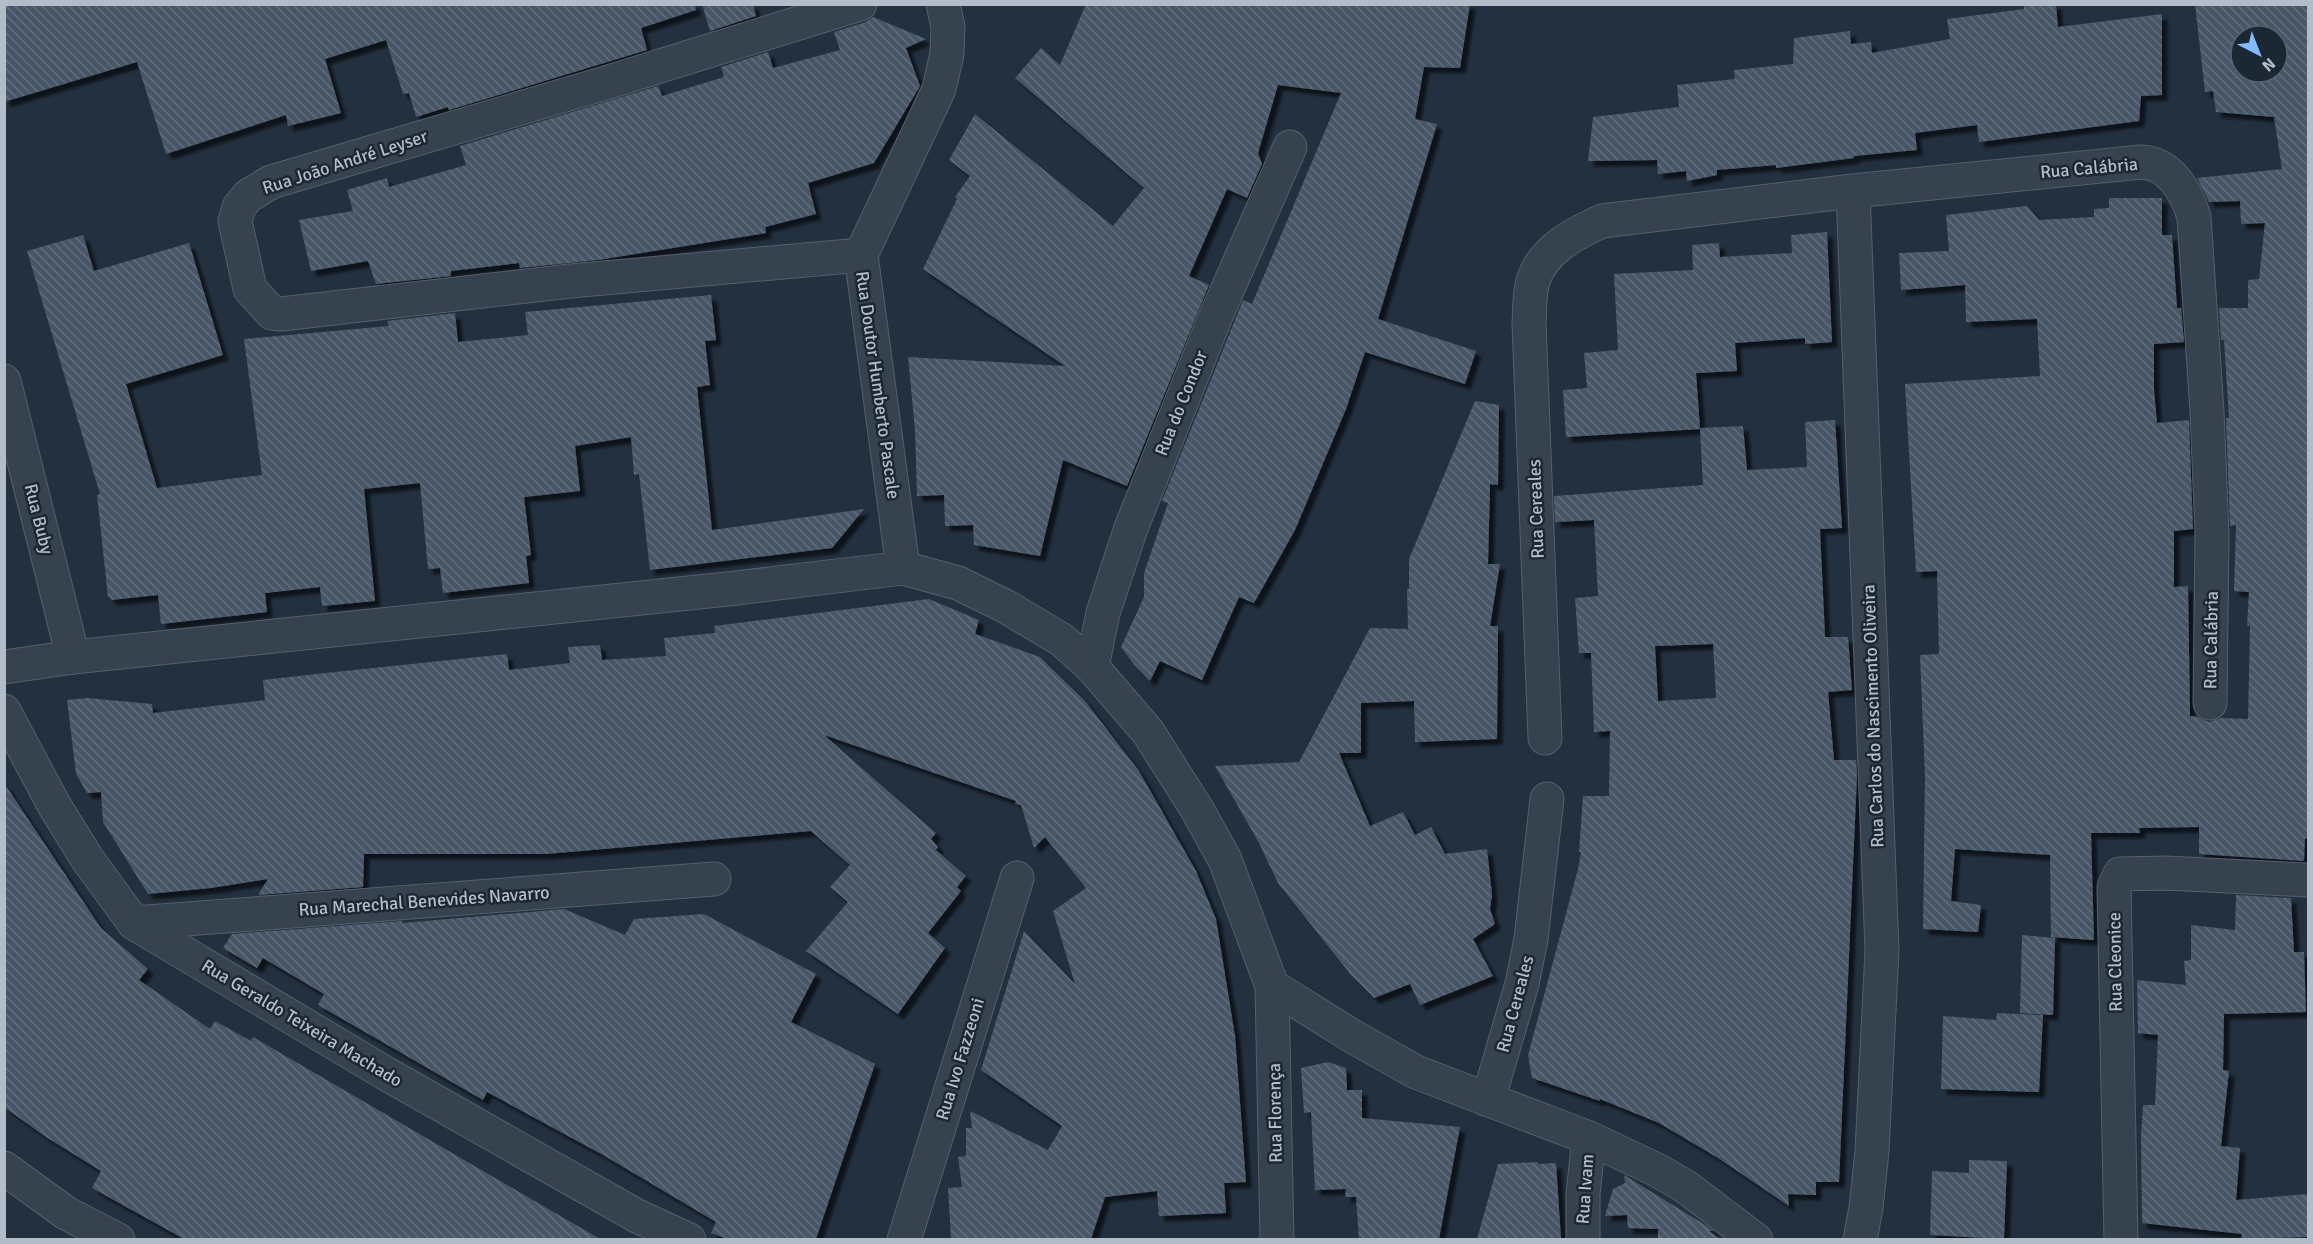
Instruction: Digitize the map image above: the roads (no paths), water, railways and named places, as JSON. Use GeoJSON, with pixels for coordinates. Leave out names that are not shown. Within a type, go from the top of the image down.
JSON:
{"type":"FeatureCollection","features":[{"type":"Feature","properties":{"kind":"street","name":"Rua João André Leyser"},"geometry":{"type":"LineString","coordinates":[[860,4],[602,84],[272,182],[248,196],[239,207],[235,221],[250,289],[272,313],[281,314],[570,281],[861,255]]}},
{"type":"Feature","properties":{"kind":"street","name":"Rua Doutor Humberto Pascale"},"geometry":{"type":"LineString","coordinates":[[903,567],[861,255],[939,89],[947,54],[948,27],[943,4]]}},
{"type":"Feature","properties":{"kind":"street","name":"Rua do Condor"},"geometry":{"type":"LineString","coordinates":[[1092,667],[1106,603],[1131,528],[1215,318],[1290,147]]}},
{"type":"Feature","properties":{"kind":"street","name":"Rua Calábria"},"geometry":{"type":"LineString","coordinates":[[1533,281],[1546,255],[1573,235],[1602,221],[1853,191],[2154,162],[2179,183],[2189,199],[2194,216],[2207,412],[2212,535],[2210,703]]}},
{"type":"Feature","properties":{"kind":"street","name":"Rua Carlos do Nascimento Oliveira"},"geometry":{"type":"LineString","coordinates":[[1853,191],[1882,950],[1872,1151],[1860,1239]]}},
{"type":"Feature","properties":{"kind":"street","name":"Rua Cereales"},"geometry":{"type":"LineString","coordinates":[[1533,281],[1529,323],[1545,738]]}},
{"type":"Feature","properties":{"kind":"street","name":"Rua Buby"},"geometry":{"type":"LineString","coordinates":[[4,381],[73,657]]}},
{"type":"Feature","properties":{"kind":"street","name":"Rua Florença"},"geometry":{"type":"LineString","coordinates":[[903,567],[958,583],[1005,606],[1062,640],[1092,667],[1148,732],[1198,811],[1225,860],[1272,986],[1277,1239]]}},
{"type":"Feature","properties":{"kind":"street"},"geometry":{"type":"LineString","coordinates":[[4,667],[73,657],[737,588],[903,567]]}},
{"type":"Feature","properties":{"kind":"street","name":"Rua Geraldo Teixeira Machado"},"geometry":{"type":"LineString","coordinates":[[4,711],[54,804],[88,860],[134,923],[426,1096],[637,1216],[689,1239]]}},
{"type":"Feature","properties":{"kind":"street","name":"Rua Cereales"},"geometry":{"type":"LineString","coordinates":[[1488,1100],[1524,973],[1532,928],[1547,799]]}},
{"type":"Feature","properties":{"kind":"street","name":"Rua Cleonice"},"geometry":{"type":"LineString","coordinates":[[2121,1239],[2114,887],[2120,874],[2166,873],[2308,880]]}},
{"type":"Feature","properties":{"kind":"street","name":"Rua Ivo Fazzeoni"},"geometry":{"type":"LineString","coordinates":[[904,1239],[1017,878]]}},
{"type":"Feature","properties":{"kind":"street","name":"Rua Marechal Benevides Navarro"},"geometry":{"type":"LineString","coordinates":[[134,923],[714,879]]}},
{"type":"Feature","properties":{"kind":"street"},"geometry":{"type":"LineString","coordinates":[[1272,986],[1352,1036],[1416,1072],[1589,1138],[1659,1171],[1756,1239]]}},
{"type":"Feature","properties":{"kind":"street","name":"Rua Ivam"},"geometry":{"type":"LineString","coordinates":[[1582,1239],[1583,1194],[1589,1138]]}},
{"type":"Feature","properties":{"kind":"street"},"geometry":{"type":"LineString","coordinates":[[4,1168],[66,1213],[118,1239]]}}]}
